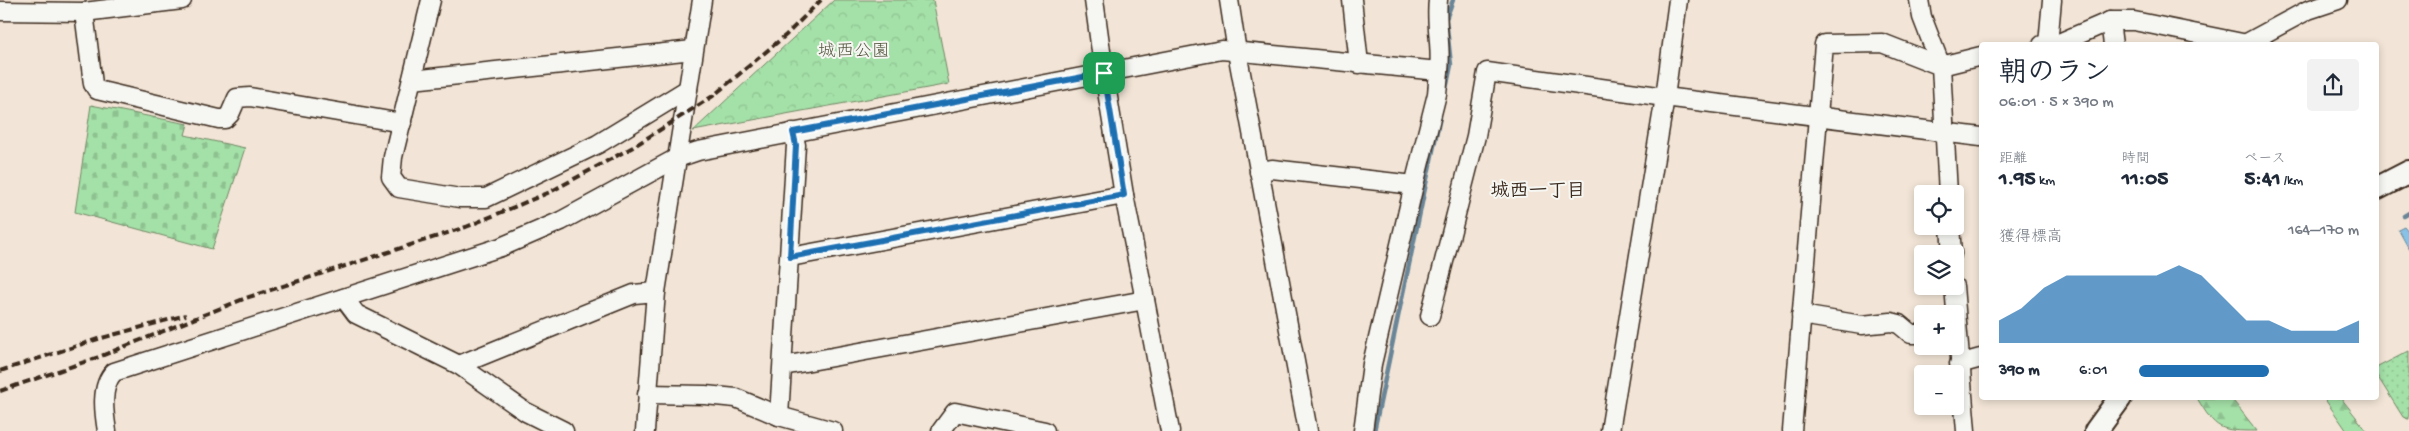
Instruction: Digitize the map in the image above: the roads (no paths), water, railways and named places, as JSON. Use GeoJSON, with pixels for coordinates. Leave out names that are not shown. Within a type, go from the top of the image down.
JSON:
{"type":"FeatureCollection","features":[{"type":"Feature","properties":{"kind":"main road"},"geometry":{"type":"LineString","coordinates":[[2379,187],[2409,172]]}},
{"type":"Feature","properties":{"kind":"main road"},"geometry":{"type":"LineString","coordinates":[[2096,431],[2119,400]]}},
{"type":"Feature","properties":{"kind":"street"},"geometry":{"type":"LineString","coordinates":[[0,11],[84,12],[182,0]]}},
{"type":"Feature","properties":{"kind":"street"},"geometry":{"type":"LineString","coordinates":[[431,0],[393,157],[391,177],[399,188],[460,198],[486,198],[598,144],[688,89]]}},
{"type":"Feature","properties":{"kind":"street"},"geometry":{"type":"LineString","coordinates":[[645,431],[656,292],[702,0]]}},
{"type":"Feature","properties":{"kind":"street"},"geometry":{"type":"LineString","coordinates":[[1094,0],[1124,195],[1170,431]]}},
{"type":"Feature","properties":{"kind":"street"},"geometry":{"type":"LineString","coordinates":[[1229,0],[1237,52],[1308,431]]}},
{"type":"Feature","properties":{"kind":"street"},"geometry":{"type":"LineString","coordinates":[[1352,0],[1359,64]]}},
{"type":"Feature","properties":{"kind":"street"},"geometry":{"type":"LineString","coordinates":[[1363,431],[1372,364],[1437,94],[1441,55],[1436,15],[1438,0]]}},
{"type":"Feature","properties":{"kind":"street"},"geometry":{"type":"LineString","coordinates":[[1610,431],[1665,97],[1678,0]]}},
{"type":"Feature","properties":{"kind":"street"},"geometry":{"type":"LineString","coordinates":[[1918,0],[1922,17],[1941,66],[1948,185]]}},
{"type":"Feature","properties":{"kind":"street"},"geometry":{"type":"LineString","coordinates":[[2045,42],[2052,0]]}},
{"type":"Feature","properties":{"kind":"street"},"geometry":{"type":"LineString","coordinates":[[2252,42],[2308,10],[2338,0]]}},
{"type":"Feature","properties":{"kind":"street"},"geometry":{"type":"LineString","coordinates":[[84,12],[93,84],[97,90],[219,119],[225,119],[230,114],[237,98],[250,97],[402,123]]}},
{"type":"Feature","properties":{"kind":"street"},"geometry":{"type":"LineString","coordinates":[[2061,42],[2110,22],[2134,22],[2239,42]]}},
{"type":"Feature","properties":{"kind":"street"},"geometry":{"type":"LineString","coordinates":[[2110,22],[2112,42]]}},
{"type":"Feature","properties":{"kind":"street"},"geometry":{"type":"LineString","coordinates":[[1792,431],[1800,315],[1824,44],[1882,43],[1941,66],[1979,56]]}},
{"type":"Feature","properties":{"kind":"street"},"geometry":{"type":"LineString","coordinates":[[412,80],[693,50]]}},
{"type":"Feature","properties":{"kind":"street"},"geometry":{"type":"LineString","coordinates":[[107,431],[103,409],[109,376],[114,372],[502,247],[561,221],[677,158],[698,151],[1222,50],[1439,71]]}},
{"type":"Feature","properties":{"kind":"street"},"geometry":{"type":"LineString","coordinates":[[1430,316],[1476,136],[1487,72],[1665,97],[1979,137]]}},
{"type":"Feature","properties":{"kind":"street"},"geometry":{"type":"LineString","coordinates":[[779,416],[796,145],[793,132]]}},
{"type":"Feature","properties":{"kind":"street"},"geometry":{"type":"LineString","coordinates":[[1259,172],[1272,169],[1414,185]]}},
{"type":"Feature","properties":{"kind":"street"},"geometry":{"type":"LineString","coordinates":[[790,257],[1124,195]]}},
{"type":"Feature","properties":{"kind":"street"},"geometry":{"type":"LineString","coordinates":[[459,365],[634,294],[656,292]]}},
{"type":"Feature","properties":{"kind":"street"},"geometry":{"type":"LineString","coordinates":[[344,298],[356,314],[459,365],[526,412],[564,431]]}},
{"type":"Feature","properties":{"kind":"street"},"geometry":{"type":"LineString","coordinates":[[783,366],[1145,300]]}},
{"type":"Feature","properties":{"kind":"street"},"geometry":{"type":"LineString","coordinates":[[1800,315],[1862,325],[1891,322],[1899,324],[1911,334],[1914,334]]}},
{"type":"Feature","properties":{"kind":"street"},"geometry":{"type":"LineString","coordinates":[[1958,355],[1966,431]]}},
{"type":"Feature","properties":{"kind":"street"},"geometry":{"type":"LineString","coordinates":[[1959,364],[1979,359]]}},
{"type":"Feature","properties":{"kind":"street"},"geometry":{"type":"LineString","coordinates":[[647,394],[705,395],[736,398],[779,416],[833,431]]}},
{"type":"Feature","properties":{"kind":"street"},"geometry":{"type":"LineString","coordinates":[[941,431],[955,412],[1045,431]]}},
{"type":"Feature","properties":{"kind":"water"},"geometry":{"type":"Polygon","coordinates":[[[2404,226],[2409,232],[2409,249],[2398,229],[2404,226]]]}},
{"type":"Feature","properties":{"kind":"waterway"},"geometry":{"type":"LineString","coordinates":[[1446,89],[1451,65],[1446,19],[1453,0]]}},
{"type":"Feature","properties":{"kind":"waterway"},"geometry":{"type":"LineString","coordinates":[[1374,431],[1440,117]]}},
{"type":"Feature","properties":{"kind":"waterway"},"geometry":{"type":"LineString","coordinates":[[2404,216],[2409,213]]}},
{"type":"Feature","properties":{"kind":"railway"},"geometry":{"type":"LineString","coordinates":[[0,391],[96,358],[246,298],[466,227],[550,192],[633,147],[713,96],[786,35],[821,0]]}},
{"type":"Feature","properties":{"kind":"railway"},"geometry":{"type":"LineString","coordinates":[[0,371],[98,339],[186,315]]}},
{"type":"Feature","properties":{"kind":"district","name":"城西一丁目"},"geometry":{"type":"Point","coordinates":[1538,189]}},
{"type":"Feature","properties":{"kind":"park label","name":"城西公園"},"geometry":{"type":"Point","coordinates":[854,50]}}]}
